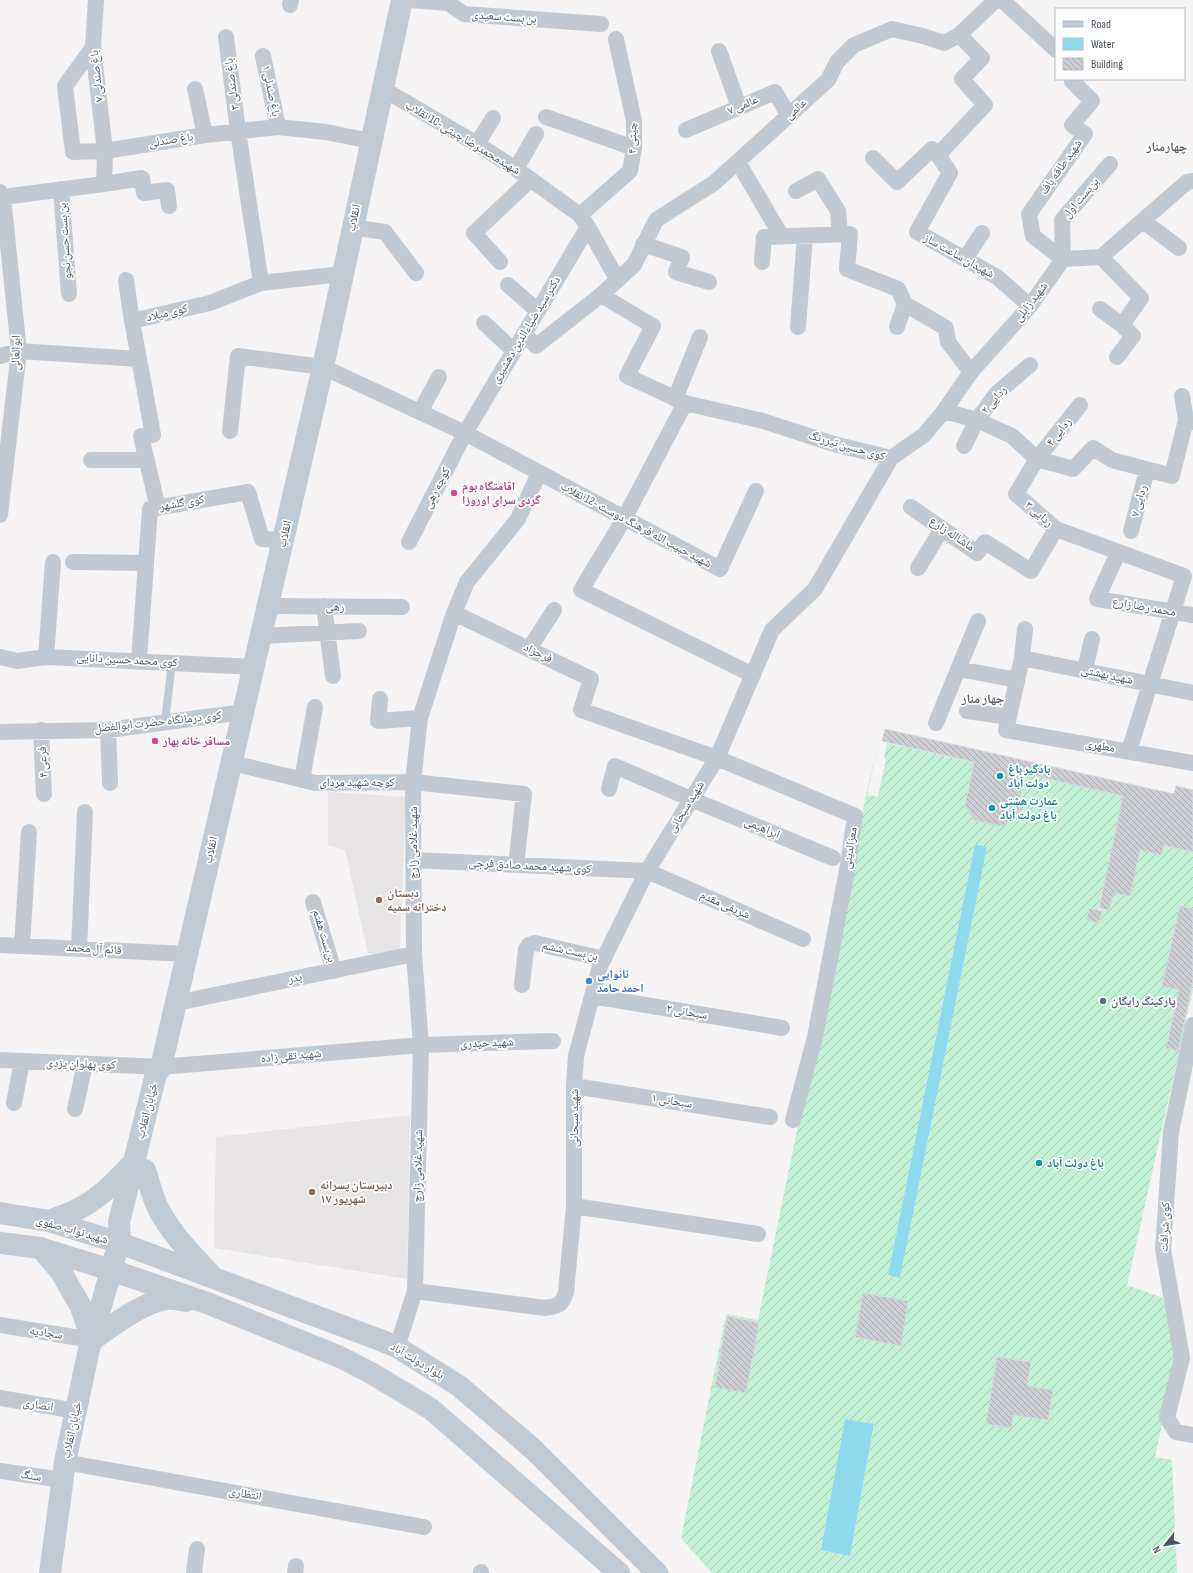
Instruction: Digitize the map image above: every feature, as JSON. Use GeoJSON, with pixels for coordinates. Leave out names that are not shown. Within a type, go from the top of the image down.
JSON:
{"type":"FeatureCollection","features":[{"type":"Feature","properties":{"kind":"main road","name":"انقلاب"},"geometry":{"type":"LineString","coordinates":[[161,1067],[323,367],[402,0]]}},
{"type":"Feature","properties":{"kind":"main road","name":"خیابان انقلاب"},"geometry":{"type":"LineString","coordinates":[[50,1573],[64,1471],[76,1411],[92,1340],[120,1243],[119,1222],[139,1167],[156,1074],[161,1067]]}},
{"type":"Feature","properties":{"kind":"main road"},"geometry":{"type":"LineString","coordinates":[[49,1221],[79,1209],[139,1167],[157,1207],[168,1225],[177,1238],[214,1278]]}},
{"type":"Feature","properties":{"kind":"main road","name":"شهید نواب صفوی"},"geometry":{"type":"LineString","coordinates":[[0,1213],[49,1221],[120,1243]]}},
{"type":"Feature","properties":{"kind":"main road"},"geometry":{"type":"LineString","coordinates":[[0,1243],[40,1248],[111,1270],[207,1303],[340,1357],[371,1373],[431,1409],[619,1573]]}},
{"type":"Feature","properties":{"kind":"main road","name":"بلوار دولت آباد"},"geometry":{"type":"LineString","coordinates":[[120,1243],[389,1344],[459,1386],[533,1449],[657,1573]]}},
{"type":"Feature","properties":{"kind":"main road"},"geometry":{"type":"LineString","coordinates":[[40,1248],[61,1272],[81,1307],[92,1340],[121,1320],[150,1304],[167,1299],[207,1303]]}},
{"type":"Feature","properties":{"kind":"main road"},"geometry":{"type":"LineString","coordinates":[[371,1373],[364,1361],[364,1349],[367,1344],[372,1341],[389,1344]]}},
{"type":"Feature","properties":{"kind":"street","name":"باغ صندلی ۷"},"geometry":{"type":"LineString","coordinates":[[96,0],[93,47],[105,151]]}},
{"type":"Feature","properties":{"kind":"street","name":"بن بست سعیدی"},"geometry":{"type":"LineString","coordinates":[[410,0],[448,3],[464,14],[601,24]]}},
{"type":"Feature","properties":{"kind":"street","name":"عالمی"},"geometry":{"type":"LineString","coordinates":[[617,279],[634,265],[656,220],[714,183],[738,162],[828,80],[837,62],[854,45],[892,29],[923,36],[944,43],[959,35],[996,0]]}},
{"type":"Feature","properties":{"kind":"street"},"geometry":{"type":"LineString","coordinates":[[1002,0],[1055,49]]}},
{"type":"Feature","properties":{"kind":"street"},"geometry":{"type":"LineString","coordinates":[[874,158],[897,182],[932,149],[938,155],[985,105],[962,80],[982,58],[959,35]]}},
{"type":"Feature","properties":{"kind":"street","name":"باغ صندلی ۳"},"geometry":{"type":"LineString","coordinates":[[226,37],[238,131]]}},
{"type":"Feature","properties":{"kind":"street","name":"چیتی ۴"},"geometry":{"type":"LineString","coordinates":[[584,221],[630,172],[634,148],[634,121],[616,39]]}},
{"type":"Feature","properties":{"kind":"street","name":"باغ صندلی"},"geometry":{"type":"LineString","coordinates":[[93,47],[66,86],[73,152],[105,151],[205,135],[278,127],[326,132],[371,141]]}},
{"type":"Feature","properties":{"kind":"street"},"geometry":{"type":"LineString","coordinates":[[719,51],[739,107]]}},
{"type":"Feature","properties":{"kind":"street","name":"باغ صندلی ۱"},"geometry":{"type":"LineString","coordinates":[[263,56],[278,127]]}},
{"type":"Feature","properties":{"kind":"street","name":"شهید طاقه باف"},"geometry":{"type":"LineString","coordinates":[[1063,259],[1033,236],[1029,214],[1085,134],[1072,125],[1092,101],[1072,80]]}},
{"type":"Feature","properties":{"kind":"street"},"geometry":{"type":"LineString","coordinates":[[195,89],[205,135]]}},
{"type":"Feature","properties":{"kind":"street","name":"شهیدمحمدرضا چیتی-10انقلاب"},"geometry":{"type":"LineString","coordinates":[[382,89],[477,144],[516,169],[584,221],[617,279]]}},
{"type":"Feature","properties":{"kind":"street","name":"عالمی ۷"},"geometry":{"type":"LineString","coordinates":[[686,130],[775,92],[788,116]]}},
{"type":"Feature","properties":{"kind":"street"},"geometry":{"type":"LineString","coordinates":[[546,116],[634,148]]}},
{"type":"Feature","properties":{"kind":"street"},"geometry":{"type":"LineString","coordinates":[[477,144],[493,118]]}},
{"type":"Feature","properties":{"kind":"street"},"geometry":{"type":"LineString","coordinates":[[238,131],[262,283]]}},
{"type":"Feature","properties":{"kind":"street"},"geometry":{"type":"LineString","coordinates":[[516,169],[536,134]]}},
{"type":"Feature","properties":{"kind":"street"},"geometry":{"type":"LineString","coordinates":[[104,184],[105,151]]}},
{"type":"Feature","properties":{"kind":"street","name":"شهیدان ساعت ساز"},"geometry":{"type":"LineString","coordinates":[[938,155],[950,173],[917,232],[997,277],[1030,306]]}},
{"type":"Feature","properties":{"kind":"street"},"geometry":{"type":"LineString","coordinates":[[738,162],[782,237]]}},
{"type":"Feature","properties":{"kind":"street","name":"بن‌بست اول"},"geometry":{"type":"LineString","coordinates":[[1063,259],[1062,220],[1110,164]]}},
{"type":"Feature","properties":{"kind":"street"},"geometry":{"type":"LineString","coordinates":[[1,194],[61,189],[142,178],[144,193],[167,190],[168,206]]}},
{"type":"Feature","properties":{"kind":"street"},"geometry":{"type":"LineString","coordinates":[[796,191],[818,179],[838,211],[840,234]]}},
{"type":"Feature","properties":{"kind":"street"},"geometry":{"type":"LineString","coordinates":[[500,262],[474,233],[530,180]]}},
{"type":"Feature","properties":{"kind":"street"},"geometry":{"type":"LineString","coordinates":[[1063,259],[1101,257],[1187,182],[1193,181]]}},
{"type":"Feature","properties":{"kind":"street","name":"بن بست حسن نجو"},"geometry":{"type":"LineString","coordinates":[[61,189],[69,294]]}},
{"type":"Feature","properties":{"kind":"street","name":"ابوالعالی"},"geometry":{"type":"LineString","coordinates":[[0,514],[4,448],[19,351],[1,194]]}},
{"type":"Feature","properties":{"kind":"street","name":"دکتر سید ضیاءالدین دهشیری"},"geometry":{"type":"LineString","coordinates":[[465,433],[538,312],[584,221]]}},
{"type":"Feature","properties":{"kind":"street"},"geometry":{"type":"LineString","coordinates":[[1143,221],[1179,248]]}},
{"type":"Feature","properties":{"kind":"street"},"geometry":{"type":"LineString","coordinates":[[352,227],[385,232],[416,273]]}},
{"type":"Feature","properties":{"kind":"street"},"geometry":{"type":"LineString","coordinates":[[965,259],[982,233]]}},
{"type":"Feature","properties":{"kind":"street"},"geometry":{"type":"LineString","coordinates":[[762,262],[764,237],[850,234],[848,269],[898,288],[905,304],[946,328],[948,342],[971,372]]}},
{"type":"Feature","properties":{"kind":"street"},"geometry":{"type":"LineString","coordinates":[[798,327],[805,236]]}},
{"type":"Feature","properties":{"kind":"street"},"geometry":{"type":"LineString","coordinates":[[643,244],[682,256],[676,272],[709,282]]}},
{"type":"Feature","properties":{"kind":"street"},"geometry":{"type":"LineString","coordinates":[[1101,257],[1141,298],[1122,325]]}},
{"type":"Feature","properties":{"kind":"street","name":"شهید زابلی"},"geometry":{"type":"LineString","coordinates":[[891,458],[924,434],[944,410],[971,372],[1030,306],[1063,259]]}},
{"type":"Feature","properties":{"kind":"street","name":"کوی میلاد"},"geometry":{"type":"LineString","coordinates":[[147,460],[141,436],[153,435],[132,321],[210,303],[262,283],[342,274]]}},
{"type":"Feature","properties":{"kind":"street"},"geometry":{"type":"LineString","coordinates":[[524,334],[536,346],[601,295],[617,279]]}},
{"type":"Feature","properties":{"kind":"street"},"geometry":{"type":"LineString","coordinates":[[126,280],[132,321]]}},
{"type":"Feature","properties":{"kind":"street"},"geometry":{"type":"LineString","coordinates":[[508,285],[538,312]]}},
{"type":"Feature","properties":{"kind":"street","name":"کوی حسین تیررنگ"},"geometry":{"type":"LineString","coordinates":[[601,295],[653,326],[627,376],[680,401],[763,421],[834,444],[891,458],[815,589],[772,630],[717,758]]}},
{"type":"Feature","properties":{"kind":"street"},"geometry":{"type":"LineString","coordinates":[[896,327],[905,304]]}},
{"type":"Feature","properties":{"kind":"street"},"geometry":{"type":"LineString","coordinates":[[1100,309],[1122,325],[1133,336],[1117,357]]}},
{"type":"Feature","properties":{"kind":"street"},"geometry":{"type":"LineString","coordinates":[[484,323],[514,351]]}},
{"type":"Feature","properties":{"kind":"street"},"geometry":{"type":"LineString","coordinates":[[700,337],[680,401],[624,518],[581,590],[753,675]]}},
{"type":"Feature","properties":{"kind":"street"},"geometry":{"type":"LineString","coordinates":[[0,356],[19,351],[139,359]]}},
{"type":"Feature","properties":{"kind":"street","name":"شهید حبیب الله فرهنگ دوست -12انقلاب"},"geometry":{"type":"LineString","coordinates":[[230,431],[238,356],[323,367],[465,433],[720,569],[756,491]]}},
{"type":"Feature","properties":{"kind":"street","name":"ردایی ۲"},"geometry":{"type":"LineString","coordinates":[[964,446],[977,420],[997,393],[1030,365]]}},
{"type":"Feature","properties":{"kind":"street"},"geometry":{"type":"LineString","coordinates":[[420,412],[439,377]]}},
{"type":"Feature","properties":{"kind":"street"},"geometry":{"type":"LineString","coordinates":[[944,410],[977,420],[1012,436],[1037,460],[1068,466],[1073,469],[1093,448],[1112,460],[1172,476],[1190,421],[1182,396]]}},
{"type":"Feature","properties":{"kind":"street","name":"ردایی ۴"},"geometry":{"type":"LineString","coordinates":[[1037,460],[1080,405]]}},
{"type":"Feature","properties":{"kind":"street","name":"کوچه رهی"},"geometry":{"type":"LineString","coordinates":[[409,542],[465,433]]}},
{"type":"Feature","properties":{"kind":"street"},"geometry":{"type":"LineString","coordinates":[[91,460],[147,460],[158,508]]}},
{"type":"Feature","properties":{"kind":"street","name":"ردایی ۳"},"geometry":{"type":"LineString","coordinates":[[1037,460],[1016,494],[1056,529]]}},
{"type":"Feature","properties":{"kind":"street","name":"ردایی ۷"},"geometry":{"type":"LineString","coordinates":[[1131,531],[1147,470]]}},
{"type":"Feature","properties":{"kind":"street","name":"شهید غلامی زارچ"},"geometry":{"type":"LineString","coordinates":[[415,1291],[421,1045],[414,954],[413,782],[420,718],[454,613],[467,582],[518,520],[539,473]]}},
{"type":"Feature","properties":{"kind":"street","name":"کوی گلشهر"},"geometry":{"type":"LineString","coordinates":[[139,660],[150,509],[248,492],[262,539],[283,540]]}},
{"type":"Feature","properties":{"kind":"street","name":"ماشااله زارع"},"geometry":{"type":"LineString","coordinates":[[911,507],[977,553],[986,542],[1031,570],[1056,529]]}},
{"type":"Feature","properties":{"kind":"street"},"geometry":{"type":"LineString","coordinates":[[918,568],[942,528]]}},
{"type":"Feature","properties":{"kind":"street"},"geometry":{"type":"LineString","coordinates":[[1056,529],[1184,576],[1129,752]]}},
{"type":"Feature","properties":{"kind":"street","name":"محمد رضا زارع"},"geometry":{"type":"LineString","coordinates":[[1118,553],[1097,599],[1193,615]]}},
{"type":"Feature","properties":{"kind":"street"},"geometry":{"type":"LineString","coordinates":[[46,656],[53,562]]}},
{"type":"Feature","properties":{"kind":"street"},"geometry":{"type":"LineString","coordinates":[[73,562],[146,563]]}},
{"type":"Feature","properties":{"kind":"street","name":"رهی"},"geometry":{"type":"LineString","coordinates":[[268,606],[402,607]]}},
{"type":"Feature","properties":{"kind":"street"},"geometry":{"type":"LineString","coordinates":[[324,606],[333,676]]}},
{"type":"Feature","properties":{"kind":"street"},"geometry":{"type":"LineString","coordinates":[[529,649],[554,610]]}},
{"type":"Feature","properties":{"kind":"street","name":"فرحزاد"},"geometry":{"type":"LineString","coordinates":[[454,613],[592,679],[581,710]]}},
{"type":"Feature","properties":{"kind":"street"},"geometry":{"type":"LineString","coordinates":[[936,723],[978,621]]}},
{"type":"Feature","properties":{"kind":"street"},"geometry":{"type":"LineString","coordinates":[[1008,724],[1022,658],[1025,629]]}},
{"type":"Feature","properties":{"kind":"street"},"geometry":{"type":"LineString","coordinates":[[261,636],[359,631]]}},
{"type":"Feature","properties":{"kind":"street"},"geometry":{"type":"LineString","coordinates":[[1085,670],[1092,639]]}},
{"type":"Feature","properties":{"kind":"street","name":"کوی محمد حسین دانایی"},"geometry":{"type":"LineString","coordinates":[[0,657],[17,662],[46,656],[254,667]]}},
{"type":"Feature","properties":{"kind":"street","name":"شهید بهشتی"},"geometry":{"type":"LineString","coordinates":[[1022,658],[1193,692]]}},
{"type":"Feature","properties":{"kind":"street"},"geometry":{"type":"LineString","coordinates":[[958,669],[1017,680]]}},
{"type":"Feature","properties":{"kind":"street"},"geometry":{"type":"LineString","coordinates":[[380,699],[378,721],[420,718]]}},
{"type":"Feature","properties":{"kind":"street"},"geometry":{"type":"LineString","coordinates":[[302,780],[315,707]]}},
{"type":"Feature","properties":{"kind":"street","name":"معزالدینی"},"geometry":{"type":"LineString","coordinates":[[581,710],[717,758],[855,816],[848,865],[815,1037],[793,1120]]}},
{"type":"Feature","properties":{"kind":"street","name":"مطهری"},"geometry":{"type":"LineString","coordinates":[[967,711],[1008,724],[1129,752],[1193,763]]}},
{"type":"Feature","properties":{"kind":"street","name":"کوی درمانگاه حضرت ابوالفضل"},"geometry":{"type":"LineString","coordinates":[[0,732],[41,730],[108,730],[243,712]]}},
{"type":"Feature","properties":{"kind":"street","name":"فرعی ۴"},"geometry":{"type":"LineString","coordinates":[[41,730],[44,794]]}},
{"type":"Feature","properties":{"kind":"street"},"geometry":{"type":"LineString","coordinates":[[108,730],[110,783]]}},
{"type":"Feature","properties":{"kind":"street","name":"شهید سبحانی"},"geometry":{"type":"LineString","coordinates":[[415,1291],[545,1308],[556,1307],[563,1302],[566,1292],[574,1206],[574,1086],[576,1056],[600,966],[647,871],[717,758]]}},
{"type":"Feature","properties":{"kind":"street","name":"کوچه شهید مردای"},"geometry":{"type":"LineString","coordinates":[[232,763],[316,783],[413,782],[524,794],[516,865]]}},
{"type":"Feature","properties":{"kind":"street","name":"ابراهیمی"},"geometry":{"type":"LineString","coordinates":[[609,789],[615,766],[833,858]]}},
{"type":"Feature","properties":{"kind":"street"},"geometry":{"type":"LineString","coordinates":[[79,949],[85,812]]}},
{"type":"Feature","properties":{"kind":"street"},"geometry":{"type":"LineString","coordinates":[[22,946],[29,832]]}},
{"type":"Feature","properties":{"kind":"street","name":"کوی شهید محمد صادق فرجی"},"geometry":{"type":"LineString","coordinates":[[413,860],[647,871]]}},
{"type":"Feature","properties":{"kind":"street","name":"شریفی مقدم"},"geometry":{"type":"LineString","coordinates":[[647,871],[803,939]]}},
{"type":"Feature","properties":{"kind":"street","name":"بن‌بست هفتم"},"geometry":{"type":"LineString","coordinates":[[313,902],[334,970]]}},
{"type":"Feature","properties":{"kind":"street","name":"بن بست ششم"},"geometry":{"type":"LineString","coordinates":[[522,985],[526,949],[529,945],[535,944],[604,958]]}},
{"type":"Feature","properties":{"kind":"street","name":"قائم آل محمد"},"geometry":{"type":"LineString","coordinates":[[0,945],[187,954]]}},
{"type":"Feature","properties":{"kind":"street","name":"بدر"},"geometry":{"type":"LineString","coordinates":[[176,1003],[414,954]]}},
{"type":"Feature","properties":{"kind":"street","name":"سبحانی ۲"},"geometry":{"type":"LineString","coordinates":[[592,996],[782,1028]]}},
{"type":"Feature","properties":{"kind":"street","name":"کوی شرافت"},"geometry":{"type":"LineString","coordinates":[[1193,1025],[1171,1132],[1163,1249],[1182,1358],[1168,1418],[1176,1432],[1193,1435]]}},
{"type":"Feature","properties":{"kind":"street","name":"شهید حیدری"},"geometry":{"type":"LineString","coordinates":[[421,1045],[553,1040]]}},
{"type":"Feature","properties":{"kind":"street","name":"شهید تقی زاده"},"geometry":{"type":"LineString","coordinates":[[161,1067],[421,1045]]}},
{"type":"Feature","properties":{"kind":"street","name":"کوی پهلوان یزدی"},"geometry":{"type":"LineString","coordinates":[[0,1060],[161,1067]]}},
{"type":"Feature","properties":{"kind":"street"},"geometry":{"type":"LineString","coordinates":[[14,1103],[22,1061]]}},
{"type":"Feature","properties":{"kind":"street"},"geometry":{"type":"LineString","coordinates":[[75,1109],[84,1064]]}},
{"type":"Feature","properties":{"kind":"street","name":"سبحانی ۱"},"geometry":{"type":"LineString","coordinates":[[574,1086],[770,1117]]}},
{"type":"Feature","properties":{"kind":"street"},"geometry":{"type":"LineString","coordinates":[[574,1206],[758,1234]]}},
{"type":"Feature","properties":{"kind":"street"},"geometry":{"type":"LineString","coordinates":[[389,1344],[415,1291]]}},
{"type":"Feature","properties":{"kind":"street","name":"سجادیه"},"geometry":{"type":"LineString","coordinates":[[0,1325],[92,1340]]}},
{"type":"Feature","properties":{"kind":"street","name":"انصاری"},"geometry":{"type":"LineString","coordinates":[[0,1398],[76,1411]]}},
{"type":"Feature","properties":{"kind":"street","name":"سنگ"},"geometry":{"type":"LineString","coordinates":[[0,1471],[64,1471]]}},
{"type":"Feature","properties":{"kind":"street","name":"انتظاری"},"geometry":{"type":"LineString","coordinates":[[64,1471],[424,1526]]}},
{"type":"Feature","properties":{"kind":"street"},"geometry":{"type":"LineString","coordinates":[[194,1573],[197,1549]]}},
{"type":"Feature","properties":{"kind":"lane"},"geometry":{"type":"LineString","coordinates":[[165,722],[172,662]]}},
{"type":"Feature","properties":{"kind":"shaded area","name":"دبستان دخترانه سمیه"},"geometry":{"type":"Polygon","coordinates":[[[328,792],[406,797],[400,950],[368,954],[345,850],[328,845],[328,792]]]}},
{"type":"Feature","properties":{"kind":"shaded area","name":"دبیرستان پسرانه ۱۷ شهریور"},"geometry":{"type":"Polygon","coordinates":[[[410,1115],[407,1279],[214,1248],[216,1137],[410,1115]]]}},
{"type":"Feature","properties":{"kind":"green space","name":"باغ دولت آباد"},"geometry":{"type":"Polygon","coordinates":[[[879,741],[867,795],[878,797],[886,759],[884,758],[887,743],[1123,796],[1098,910],[1102,911],[1102,909],[1109,910],[1114,893],[1130,896],[1140,850],[1162,855],[1164,845],[1193,852],[1193,909],[1180,906],[1162,986],[1190,993],[1193,982],[1193,990],[1127,1285],[1163,1298],[1177,1357],[1155,1457],[1172,1460],[1177,1573],[712,1573],[681,1538],[726,1314],[758,1320],[866,795],[879,741]],[[975,844],[888,1275],[900,1278],[987,847],[975,844]],[[1180,1006],[1174,1010],[1166,1048],[1178,1051],[1188,1008],[1180,1006]],[[728,1316],[715,1386],[746,1393],[759,1323],[728,1316]],[[997,1357],[986,1423],[1011,1428],[1013,1415],[1048,1420],[1053,1390],[1027,1386],[1031,1363],[997,1357]],[[845,1419],[821,1550],[850,1555],[874,1425],[845,1419]]]}},
{"type":"Feature","properties":{"kind":"water"},"geometry":{"type":"Polygon","coordinates":[[[975,844],[987,847],[900,1278],[888,1275],[975,844]]]}},
{"type":"Feature","properties":{"kind":"water"},"geometry":{"type":"Polygon","coordinates":[[[845,1419],[874,1424],[850,1556],[821,1550],[845,1419]]]}},
{"type":"Feature","properties":{"kind":"building"},"geometry":{"type":"Polygon","coordinates":[[[885,729],[1174,794],[1176,786],[1193,790],[1193,852],[1164,845],[1162,855],[1140,850],[1130,896],[1114,893],[1109,910],[1099,908],[1123,796],[1023,773],[1019,813],[1002,826],[975,820],[965,806],[974,762],[882,741],[885,729]]]}},
{"type":"Feature","properties":{"kind":"building"},"geometry":{"type":"Polygon","coordinates":[[[1180,906],[1193,909],[1193,982],[1178,1051],[1166,1048],[1179,990],[1162,986],[1180,906]]]}},
{"type":"Feature","properties":{"kind":"building"},"geometry":{"type":"Polygon","coordinates":[[[1089,908],[1102,911],[1099,923],[1087,920],[1089,908]]]}},
{"type":"Feature","properties":{"kind":"building"},"geometry":{"type":"Polygon","coordinates":[[[863,1293],[908,1301],[901,1346],[855,1337],[863,1293]]]}},
{"type":"Feature","properties":{"kind":"building"},"geometry":{"type":"Polygon","coordinates":[[[727,1316],[759,1323],[746,1393],[715,1387],[727,1316]]]}},
{"type":"Feature","properties":{"kind":"building"},"geometry":{"type":"Polygon","coordinates":[[[997,1357],[1031,1362],[1027,1386],[1053,1390],[1048,1420],[1013,1415],[1011,1428],[986,1424],[997,1357]]]}},
{"type":"Feature","properties":{"kind":"place","name":"اقامتگاه بوم گردی سرای اوروزا"},"geometry":{"type":"Point","coordinates":[454,493]}},
{"type":"Feature","properties":{"kind":"place","name":"مسافر خانه بهار"},"geometry":{"type":"Point","coordinates":[155,741]}},
{"type":"Feature","properties":{"kind":"place","name":"بادگیر باغ دولت آباد"},"geometry":{"type":"Point","coordinates":[1000,776]}},
{"type":"Feature","properties":{"kind":"place","name":"عمارت هشتی باغ دولت آباد"},"geometry":{"type":"Point","coordinates":[992,808]}},
{"type":"Feature","properties":{"kind":"place","name":"دبستان دخترانه سمیه"},"geometry":{"type":"Point","coordinates":[379,900]}},
{"type":"Feature","properties":{"kind":"place","name":"نانوایی احمد حامد"},"geometry":{"type":"Point","coordinates":[589,981]}},
{"type":"Feature","properties":{"kind":"place","name":"پارکینگ رایگان"},"geometry":{"type":"Point","coordinates":[1103,1001]}},
{"type":"Feature","properties":{"kind":"place","name":"باغ دولت آباد"},"geometry":{"type":"Point","coordinates":[1039,1163]}},
{"type":"Feature","properties":{"kind":"place","name":"دبیرستان پسرانه ۱۷ شهریور"},"geometry":{"type":"Point","coordinates":[312,1192]}},
{"type":"Feature","properties":{"kind":"district","name":"چهارمنار"},"geometry":{"type":"Point","coordinates":[1167,147]}},
{"type":"Feature","properties":{"kind":"district","name":"جهار منار"},"geometry":{"type":"Point","coordinates":[983,699]}}]}
